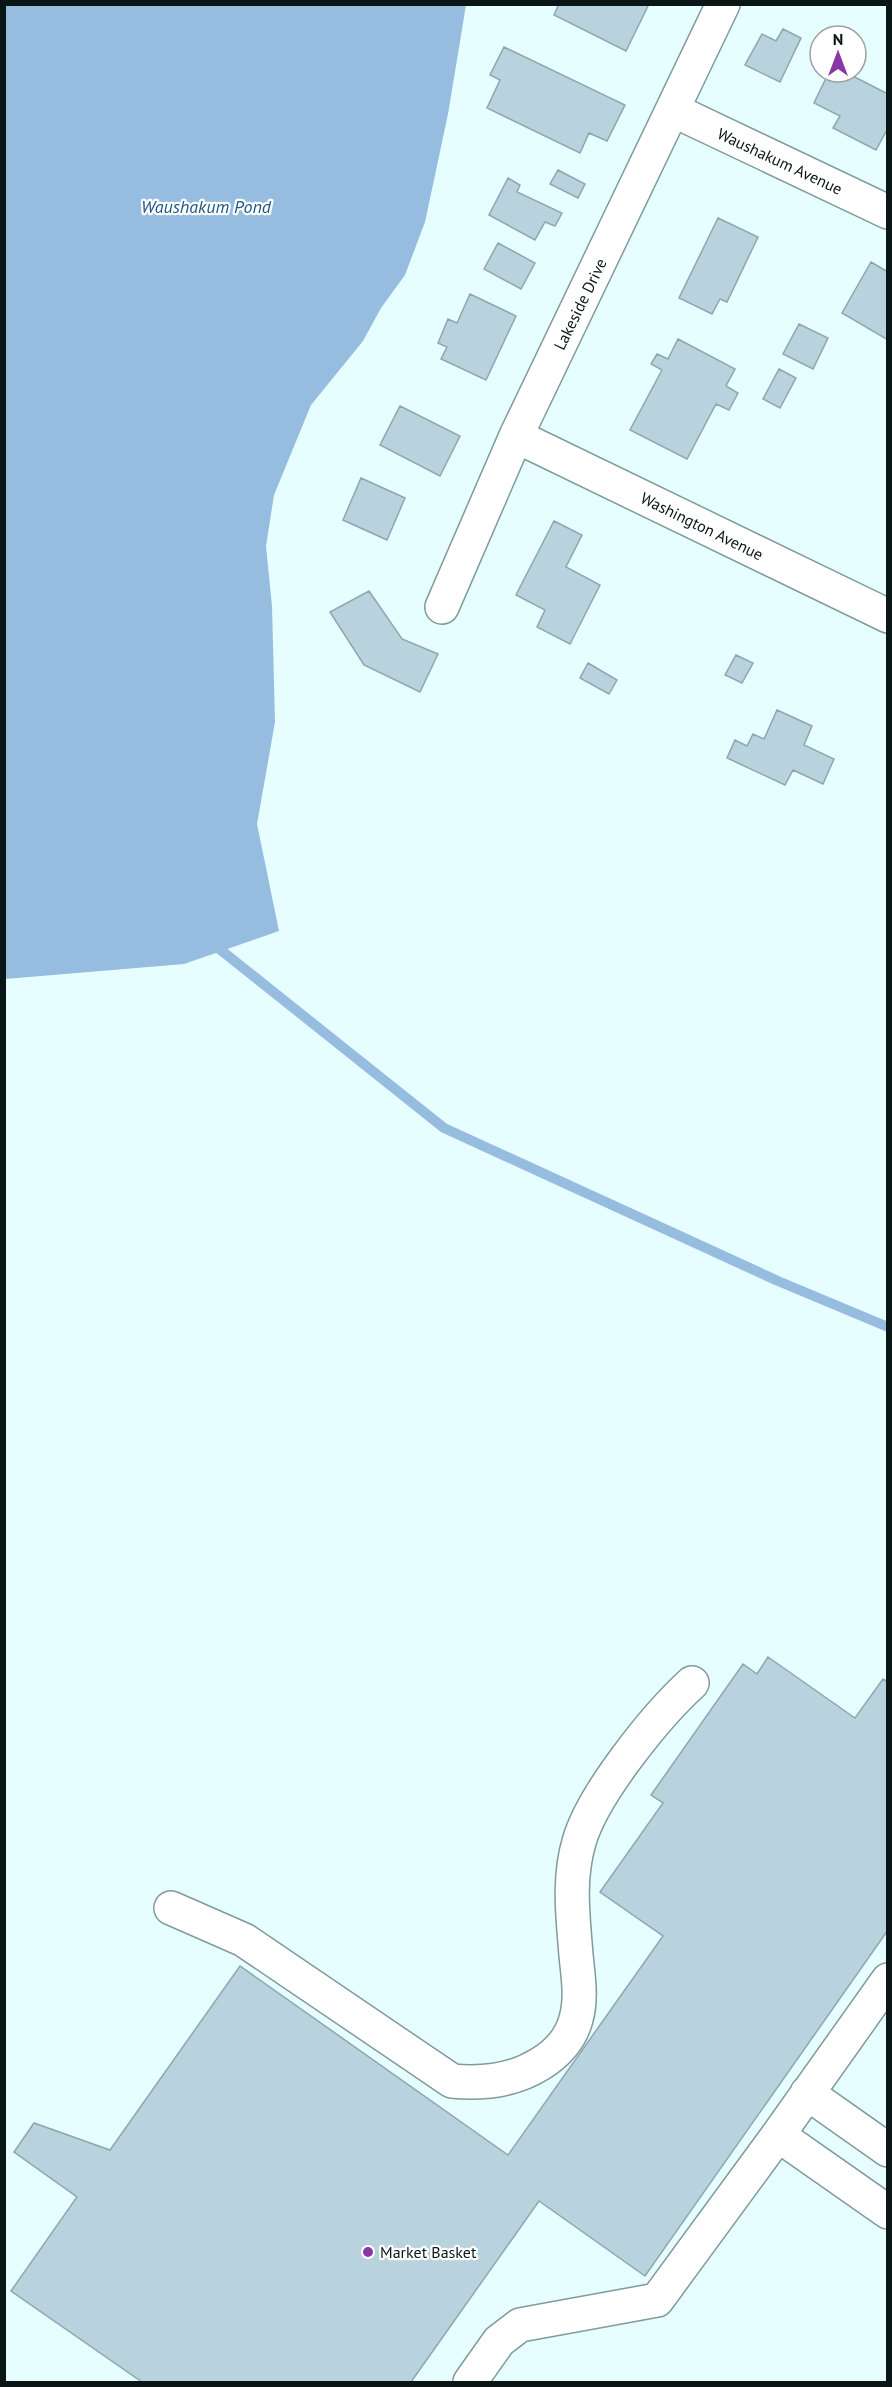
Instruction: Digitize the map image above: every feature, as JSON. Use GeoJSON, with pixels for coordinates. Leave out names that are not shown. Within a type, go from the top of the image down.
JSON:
{"type":"FeatureCollection","features":[{"type":"Feature","properties":{"kind":"street","name":"Lakeside Drive"},"geometry":{"type":"LineString","coordinates":[[442,607],[516,436],[723,4]]}},
{"type":"Feature","properties":{"kind":"street","name":"Waushakum Avenue"},"geometry":{"type":"LineString","coordinates":[[673,110],[888,212]]}},
{"type":"Feature","properties":{"kind":"street","name":"Washington Avenue"},"geometry":{"type":"LineString","coordinates":[[516,436],[888,616]]}},
{"type":"Feature","properties":{"kind":"street"},"geometry":{"type":"LineString","coordinates":[[171,1908],[244,1940],[452,2080],[493,2082],[533,2069],[552,2057],[569,2037],[576,2019],[579,1995],[572,1876],[579,1839],[589,1815],[626,1760],[672,1701],[692,1683]]}},
{"type":"Feature","properties":{"kind":"street"},"geometry":{"type":"LineString","coordinates":[[470,2382],[499,2341],[520,2325],[531,2321],[657,2300],[888,1980]]}},
{"type":"Feature","properties":{"kind":"street"},"geometry":{"type":"LineString","coordinates":[[807,2093],[888,2150]]}},
{"type":"Feature","properties":{"kind":"street"},"geometry":{"type":"LineString","coordinates":[[778,2135],[888,2212]]}},
{"type":"Feature","properties":{"kind":"water","name":"Waushakum Pond"},"geometry":{"type":"Polygon","coordinates":[[[5,4],[466,5],[448,114],[425,222],[405,275],[381,308],[363,341],[311,405],[274,495],[266,546],[272,606],[275,722],[257,824],[279,931],[184,964],[5,979],[5,4]]]}},
{"type":"Feature","properties":{"kind":"building"},"geometry":{"type":"Polygon","coordinates":[[[559,4],[649,4],[626,51],[554,15],[559,4]]]}},
{"type":"Feature","properties":{"kind":"building"},"geometry":{"type":"Polygon","coordinates":[[[783,29],[801,38],[780,82],[745,65],[762,34],[776,41],[783,29]]]}},
{"type":"Feature","properties":{"kind":"building"},"geometry":{"type":"Polygon","coordinates":[[[504,47],[625,105],[607,141],[589,133],[580,153],[487,108],[500,80],[490,75],[504,47]]]}},
{"type":"Feature","properties":{"kind":"building"},"geometry":{"type":"Polygon","coordinates":[[[823,84],[868,84],[888,94],[888,128],[876,150],[833,128],[840,116],[814,103],[823,84]]]}},
{"type":"Feature","properties":{"kind":"building"},"geometry":{"type":"Polygon","coordinates":[[[558,170],[585,184],[578,198],[550,184],[558,170]]]}},
{"type":"Feature","properties":{"kind":"building"},"geometry":{"type":"Polygon","coordinates":[[[508,178],[520,185],[517,192],[562,213],[555,226],[545,222],[535,240],[489,215],[508,178]]]}},
{"type":"Feature","properties":{"kind":"building"},"geometry":{"type":"Polygon","coordinates":[[[718,218],[758,237],[727,302],[720,299],[712,314],[679,298],[718,218]]]}},
{"type":"Feature","properties":{"kind":"building"},"geometry":{"type":"Polygon","coordinates":[[[498,243],[535,263],[521,289],[484,269],[498,243]]]}},
{"type":"Feature","properties":{"kind":"building"},"geometry":{"type":"Polygon","coordinates":[[[871,262],[888,272],[888,340],[842,313],[871,262]]]}},
{"type":"Feature","properties":{"kind":"building"},"geometry":{"type":"Polygon","coordinates":[[[470,294],[516,316],[486,380],[441,359],[447,347],[438,343],[448,319],[457,323],[470,294]]]}},
{"type":"Feature","properties":{"kind":"building"},"geometry":{"type":"Polygon","coordinates":[[[799,324],[828,338],[813,369],[783,354],[799,324]]]}},
{"type":"Feature","properties":{"kind":"building"},"geometry":{"type":"Polygon","coordinates":[[[678,339],[735,369],[726,386],[738,393],[729,410],[716,404],[687,459],[630,430],[662,370],[651,364],[657,354],[668,359],[678,339]]]}},
{"type":"Feature","properties":{"kind":"building"},"geometry":{"type":"Polygon","coordinates":[[[779,369],[796,378],[780,408],[763,399],[779,369]]]}},
{"type":"Feature","properties":{"kind":"building"},"geometry":{"type":"Polygon","coordinates":[[[400,406],[460,436],[440,476],[380,445],[400,406]]]}},
{"type":"Feature","properties":{"kind":"building"},"geometry":{"type":"Polygon","coordinates":[[[361,478],[405,498],[387,540],[343,520],[361,478]]]}},
{"type":"Feature","properties":{"kind":"building"},"geometry":{"type":"Polygon","coordinates":[[[554,521],[582,535],[566,567],[600,585],[570,644],[537,627],[545,610],[516,595],[554,521]]]}},
{"type":"Feature","properties":{"kind":"building"},"geometry":{"type":"Polygon","coordinates":[[[369,591],[402,639],[438,654],[420,692],[364,665],[330,612],[369,591]]]}},
{"type":"Feature","properties":{"kind":"building"},"geometry":{"type":"Polygon","coordinates":[[[736,655],[753,663],[742,683],[725,675],[736,655]]]}},
{"type":"Feature","properties":{"kind":"building"},"geometry":{"type":"Polygon","coordinates":[[[588,663],[617,680],[609,694],[580,678],[588,663]]]}},
{"type":"Feature","properties":{"kind":"building"},"geometry":{"type":"Polygon","coordinates":[[[777,710],[812,726],[804,745],[834,759],[823,784],[793,770],[785,785],[727,758],[735,740],[747,746],[753,734],[764,739],[777,710]]]}},
{"type":"Feature","properties":{"kind":"building"},"geometry":{"type":"Polygon","coordinates":[[[768,1657],[855,1718],[883,1679],[888,1682],[888,1930],[645,2276],[539,2201],[411,2382],[142,2382],[11,2291],[77,2197],[14,2152],[34,2123],[110,2150],[240,1966],[508,2155],[663,1936],[600,1892],[663,1803],[651,1795],[743,1664],[757,1674],[768,1657]]]}},
{"type":"Feature","properties":{"kind":"waterway"},"geometry":{"type":"LineString","coordinates":[[212,943],[444,1128],[778,1281],[888,1327]]}},
{"type":"Feature","properties":{"kind":"place","name":"Market Basket"},"geometry":{"type":"Point","coordinates":[368,2252]}}]}
